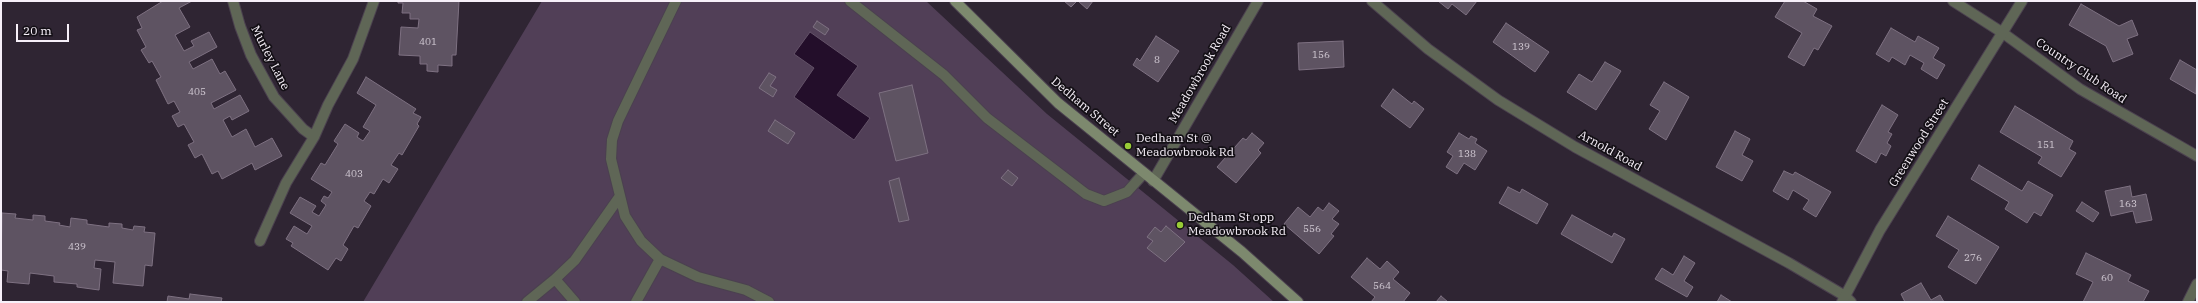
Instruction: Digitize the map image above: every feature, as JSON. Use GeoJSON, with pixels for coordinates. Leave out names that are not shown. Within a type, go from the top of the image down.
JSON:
{"type":"FeatureCollection","features":[{"type":"Feature","properties":{"kind":"main road","name":"Dedham Street"},"geometry":{"type":"LineString","coordinates":[[955,1],[1058,103],[1242,252],[1298,302]]}},
{"type":"Feature","properties":{"kind":"street","name":"Murley Lane"},"geometry":{"type":"LineString","coordinates":[[233,1],[240,26],[251,55],[274,98],[303,128],[314,137]]}},
{"type":"Feature","properties":{"kind":"street"},"geometry":{"type":"LineString","coordinates":[[260,241],[286,183],[314,137],[328,105],[353,59],[374,1]]}},
{"type":"Feature","properties":{"kind":"street"},"geometry":{"type":"LineString","coordinates":[[676,1],[616,127],[612,140],[612,159],[625,216],[641,241],[660,259],[698,277],[746,290],[768,302]]}},
{"type":"Feature","properties":{"kind":"street"},"geometry":{"type":"LineString","coordinates":[[850,1],[944,75],[987,118],[1086,194],[1104,201],[1126,192],[1144,173]]}},
{"type":"Feature","properties":{"kind":"street","name":"Meadowbrook Road"},"geometry":{"type":"LineString","coordinates":[[1153,181],[1258,1]]}},
{"type":"Feature","properties":{"kind":"street","name":"Arnold Road"},"geometry":{"type":"LineString","coordinates":[[1372,1],[1428,49],[1498,100],[1575,147],[1846,300]]}},
{"type":"Feature","properties":{"kind":"street","name":"Country Club Road"},"geometry":{"type":"LineString","coordinates":[[1954,1],[2003,33],[2080,89],[2197,156]]}},
{"type":"Feature","properties":{"kind":"street","name":"Greenwood Street"},"geometry":{"type":"LineString","coordinates":[[1846,300],[1880,230],[2022,1]]}},
{"type":"Feature","properties":{"kind":"street"},"geometry":{"type":"LineString","coordinates":[[527,302],[575,260],[620,196]]}},
{"type":"Feature","properties":{"kind":"street"},"geometry":{"type":"LineString","coordinates":[[636,302],[660,259]]}},
{"type":"Feature","properties":{"kind":"street"},"geometry":{"type":"LineString","coordinates":[[555,279],[575,302]]}},
{"type":"Feature","properties":{"kind":"street"},"geometry":{"type":"LineString","coordinates":[[2188,302],[2197,284]]}},
{"type":"Feature","properties":{"kind":"shaded area"},"geometry":{"type":"Polygon","coordinates":[[[542,1],[926,1],[1047,114],[1233,265],[1274,302],[363,302],[542,1]]]}},
{"type":"Feature","properties":{"kind":"shaded area"},"geometry":{"type":"Polygon","coordinates":[[[810,32],[858,66],[837,95],[870,118],[854,140],[794,97],[814,68],[794,54],[810,32]]]}},
{"type":"Feature","properties":{"kind":"building"},"geometry":{"type":"Polygon","coordinates":[[[163,1],[192,1],[179,8],[190,27],[175,35],[184,51],[194,46],[191,41],[209,32],[217,47],[189,62],[193,69],[212,59],[220,74],[225,71],[236,90],[211,103],[214,109],[240,95],[249,111],[232,120],[230,116],[223,120],[232,137],[246,129],[255,147],[272,138],[282,156],[255,170],[252,163],[222,179],[218,171],[212,174],[202,154],[195,158],[188,145],[194,142],[184,124],[178,127],[172,116],[180,112],[174,101],[168,104],[156,80],[161,77],[152,61],[149,63],[141,50],[146,47],[137,30],[142,28],[137,17],[163,1]]]}},
{"type":"Feature","properties":{"kind":"building"},"geometry":{"type":"Polygon","coordinates":[[[398,1],[459,1],[456,55],[452,55],[452,66],[438,65],[438,72],[427,71],[427,64],[420,64],[420,56],[399,55],[401,27],[418,28],[419,19],[410,19],[410,13],[402,13],[403,3],[398,3],[398,1]]]}},
{"type":"Feature","properties":{"kind":"building"},"geometry":{"type":"Polygon","coordinates":[[[1064,1],[1077,1],[1071,7],[1064,1]]]}},
{"type":"Feature","properties":{"kind":"building"},"geometry":{"type":"Polygon","coordinates":[[[1078,1],[1093,1],[1087,9],[1078,1]]]}},
{"type":"Feature","properties":{"kind":"building"},"geometry":{"type":"Polygon","coordinates":[[[1438,1],[1477,1],[1466,15],[1452,4],[1448,9],[1438,1]]]}},
{"type":"Feature","properties":{"kind":"building"},"geometry":{"type":"Polygon","coordinates":[[[1785,1],[1803,1],[1817,9],[1813,16],[1832,26],[1818,50],[1814,48],[1804,66],[1788,57],[1802,33],[1775,17],[1785,1]]]}},
{"type":"Feature","properties":{"kind":"building"},"geometry":{"type":"Polygon","coordinates":[[[2081,4],[2119,26],[2132,20],[2138,35],[2127,39],[2133,54],[2113,62],[2106,46],[2069,25],[2081,4]]]}},
{"type":"Feature","properties":{"kind":"building"},"geometry":{"type":"Polygon","coordinates":[[[817,21],[829,29],[825,35],[813,27],[817,21]]]}},
{"type":"Feature","properties":{"kind":"building"},"geometry":{"type":"Polygon","coordinates":[[[1506,23],[1549,52],[1535,72],[1493,42],[1506,23]]]}},
{"type":"Feature","properties":{"kind":"building"},"geometry":{"type":"Polygon","coordinates":[[[1891,28],[1915,42],[1918,36],[1939,48],[1933,58],[1945,65],[1937,79],[1921,69],[1924,63],[1910,55],[1905,65],[1892,57],[1889,62],[1876,54],[1891,28]]]}},
{"type":"Feature","properties":{"kind":"building"},"geometry":{"type":"Polygon","coordinates":[[[1156,36],[1179,51],[1158,82],[1133,65],[1137,58],[1140,61],[1156,36]]]}},
{"type":"Feature","properties":{"kind":"building"},"geometry":{"type":"Polygon","coordinates":[[[1343,41],[1344,67],[1299,70],[1298,43],[1343,41]]]}},
{"type":"Feature","properties":{"kind":"building"},"geometry":{"type":"Polygon","coordinates":[[[2180,60],[2197,70],[2196,94],[2170,79],[2180,60]]]}},
{"type":"Feature","properties":{"kind":"building"},"geometry":{"type":"Polygon","coordinates":[[[1605,62],[1621,71],[1596,110],[1567,92],[1579,74],[1592,82],[1605,62]]]}},
{"type":"Feature","properties":{"kind":"building"},"geometry":{"type":"Polygon","coordinates":[[[769,73],[776,77],[770,86],[777,90],[773,97],[759,88],[769,73]]]}},
{"type":"Feature","properties":{"kind":"building"},"geometry":{"type":"Polygon","coordinates":[[[366,77],[416,109],[413,113],[421,117],[417,124],[419,126],[402,155],[399,153],[391,165],[398,169],[389,183],[383,179],[374,194],[370,192],[364,201],[371,206],[358,228],[354,226],[343,245],[348,249],[341,261],[336,258],[328,270],[291,246],[293,243],[286,239],[294,226],[307,234],[312,226],[290,213],[300,197],[316,206],[312,212],[319,216],[326,205],[321,201],[324,196],[328,198],[332,192],[311,179],[321,163],[325,165],[338,144],[334,141],[345,124],[359,133],[357,137],[363,141],[370,131],[363,127],[376,105],[357,93],[366,77]]]}},
{"type":"Feature","properties":{"kind":"building"},"geometry":{"type":"Polygon","coordinates":[[[1664,82],[1689,97],[1666,140],[1649,129],[1660,111],[1650,105],[1664,82]]]}},
{"type":"Feature","properties":{"kind":"building"},"geometry":{"type":"Polygon","coordinates":[[[912,85],[928,153],[896,161],[879,93],[912,85]]]}},
{"type":"Feature","properties":{"kind":"building"},"geometry":{"type":"Polygon","coordinates":[[[1393,89],[1412,104],[1414,101],[1424,109],[1410,128],[1381,106],[1393,89]]]}},
{"type":"Feature","properties":{"kind":"building"},"geometry":{"type":"Polygon","coordinates":[[[1882,105],[1898,115],[1888,132],[1892,134],[1887,143],[1891,146],[1886,156],[1881,153],[1876,163],[1856,151],[1882,105]]]}},
{"type":"Feature","properties":{"kind":"building"},"geometry":{"type":"Polygon","coordinates":[[[2015,106],[2073,141],[2069,149],[2076,153],[2061,177],[2038,163],[2042,157],[2000,132],[2015,106]]]}},
{"type":"Feature","properties":{"kind":"building"},"geometry":{"type":"Polygon","coordinates":[[[775,120],[795,133],[788,144],[768,131],[775,120]]]}},
{"type":"Feature","properties":{"kind":"building"},"geometry":{"type":"Polygon","coordinates":[[[1735,131],[1750,139],[1742,155],[1753,161],[1742,181],[1716,167],[1735,131]]]}},
{"type":"Feature","properties":{"kind":"building"},"geometry":{"type":"Polygon","coordinates":[[[1252,133],[1264,143],[1258,150],[1261,153],[1236,183],[1217,167],[1243,138],[1246,140],[1252,133]]]}},
{"type":"Feature","properties":{"kind":"building"},"geometry":{"type":"Polygon","coordinates":[[[1459,133],[1469,139],[1471,136],[1477,139],[1475,143],[1487,151],[1475,170],[1464,163],[1457,174],[1446,167],[1453,156],[1447,152],[1459,133]]]}},
{"type":"Feature","properties":{"kind":"building"},"geometry":{"type":"Polygon","coordinates":[[[1979,165],[2022,191],[2028,181],[2053,195],[2041,216],[2034,212],[2027,223],[2005,209],[2009,202],[1971,179],[1979,165]]]}},
{"type":"Feature","properties":{"kind":"building"},"geometry":{"type":"Polygon","coordinates":[[[1008,170],[1018,178],[1012,186],[1001,178],[1008,170]]]}},
{"type":"Feature","properties":{"kind":"building"},"geometry":{"type":"Polygon","coordinates":[[[1784,171],[1793,175],[1795,172],[1831,192],[1816,217],[1803,209],[1809,200],[1793,190],[1788,200],[1773,191],[1784,171]]]}},
{"type":"Feature","properties":{"kind":"building"},"geometry":{"type":"Polygon","coordinates":[[[899,178],[909,220],[899,222],[889,181],[899,178]]]}},
{"type":"Feature","properties":{"kind":"building"},"geometry":{"type":"Polygon","coordinates":[[[2130,186],[2132,197],[2146,194],[2152,220],[2136,223],[2133,211],[2111,216],[2105,191],[2130,186]]]}},
{"type":"Feature","properties":{"kind":"building"},"geometry":{"type":"Polygon","coordinates":[[[1508,187],[1520,193],[1522,189],[1548,204],[1537,224],[1499,203],[1508,187]]]}},
{"type":"Feature","properties":{"kind":"building"},"geometry":{"type":"Polygon","coordinates":[[[2082,202],[2099,213],[2093,222],[2076,211],[2082,202]]]}},
{"type":"Feature","properties":{"kind":"building"},"geometry":{"type":"Polygon","coordinates":[[[1329,203],[1339,211],[1332,219],[1339,224],[1331,234],[1334,236],[1319,254],[1284,224],[1298,207],[1310,217],[1318,207],[1323,211],[1329,203]]]}},
{"type":"Feature","properties":{"kind":"building"},"geometry":{"type":"Polygon","coordinates":[[[2,213],[16,214],[15,218],[33,220],[33,215],[45,216],[45,221],[60,223],[59,225],[70,227],[71,218],[87,220],[87,224],[109,227],[109,223],[122,224],[122,228],[133,230],[134,226],[145,227],[144,232],[155,233],[152,266],[145,265],[143,286],[113,283],[115,262],[95,260],[94,268],[101,269],[99,290],[77,287],[77,284],[54,282],[54,276],[30,273],[29,284],[7,282],[8,271],[1,270],[2,213]]]}},
{"type":"Feature","properties":{"kind":"building"},"geometry":{"type":"Polygon","coordinates":[[[1572,215],[1612,237],[1614,233],[1625,239],[1612,263],[1561,234],[1572,215]]]}},
{"type":"Feature","properties":{"kind":"building"},"geometry":{"type":"Polygon","coordinates":[[[1948,216],[1999,247],[1976,284],[1948,267],[1959,250],[1936,236],[1948,216]]]}},
{"type":"Feature","properties":{"kind":"building"},"geometry":{"type":"Polygon","coordinates":[[[1166,226],[1185,242],[1165,262],[1147,248],[1153,241],[1147,237],[1155,227],[1161,232],[1166,226]]]}},
{"type":"Feature","properties":{"kind":"building"},"geometry":{"type":"Polygon","coordinates":[[[2086,253],[2131,275],[2128,281],[2149,291],[2143,302],[2083,302],[2093,282],[2076,274],[2086,253]]]}},
{"type":"Feature","properties":{"kind":"building"},"geometry":{"type":"Polygon","coordinates":[[[1684,256],[1695,263],[1684,281],[1693,287],[1687,297],[1655,279],[1662,268],[1673,275],[1684,256]]]}},
{"type":"Feature","properties":{"kind":"building"},"geometry":{"type":"Polygon","coordinates":[[[1367,258],[1380,269],[1387,261],[1399,272],[1393,279],[1410,293],[1403,302],[1371,302],[1375,297],[1351,277],[1367,258]]]}},
{"type":"Feature","properties":{"kind":"building"},"geometry":{"type":"Polygon","coordinates":[[[1921,283],[1931,300],[1940,295],[1944,302],[1905,302],[1901,294],[1921,283]]]}},
{"type":"Feature","properties":{"kind":"building"},"geometry":{"type":"Polygon","coordinates":[[[190,294],[222,298],[221,302],[167,302],[168,296],[189,299],[190,294]]]}},
{"type":"Feature","properties":{"kind":"building"},"geometry":{"type":"Polygon","coordinates":[[[1721,295],[1732,302],[1717,302],[1721,295]]]}},
{"type":"Feature","properties":{"kind":"building"},"geometry":{"type":"Polygon","coordinates":[[[1441,296],[1448,302],[1436,302],[1441,296]]]}},
{"type":"Feature","properties":{"kind":"place","name":"Dedham St @ Meadowbrook Rd"},"geometry":{"type":"Point","coordinates":[1128,146]}},
{"type":"Feature","properties":{"kind":"place","name":"Dedham St opp Meadowbrook Rd"},"geometry":{"type":"Point","coordinates":[1180,225]}}]}
